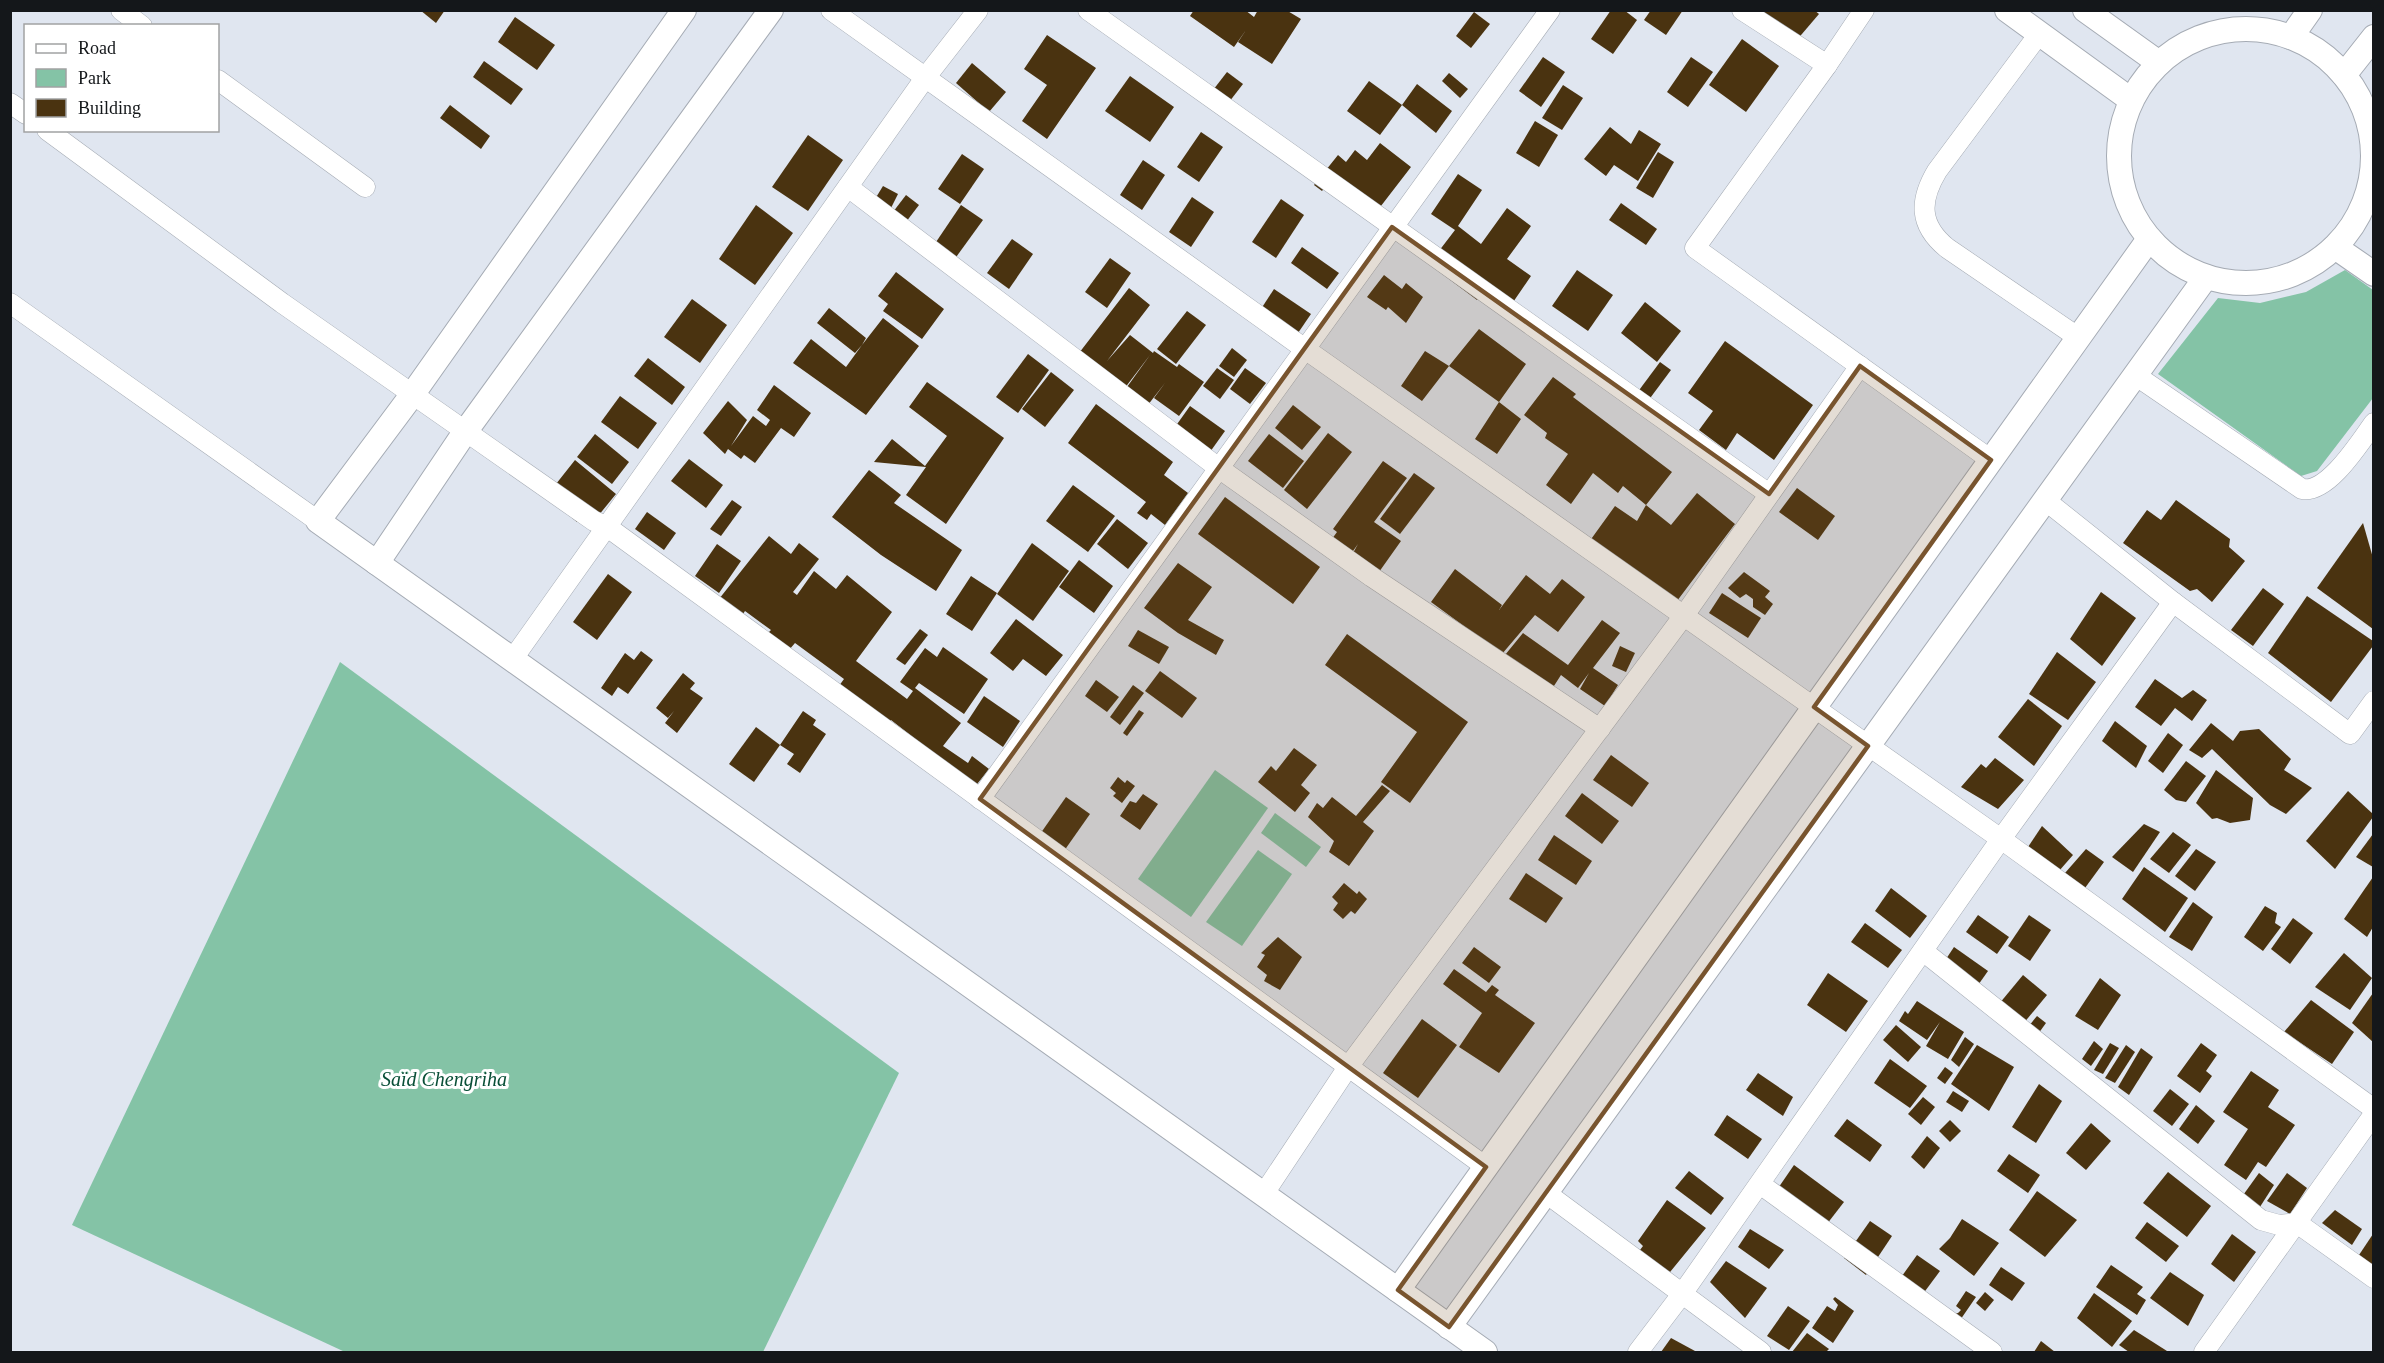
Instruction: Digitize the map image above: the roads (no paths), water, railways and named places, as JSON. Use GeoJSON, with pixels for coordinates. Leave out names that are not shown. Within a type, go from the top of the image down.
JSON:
{"type":"FeatureCollection","features":[{"type":"Feature","properties":{"kind":"street"},"geometry":{"type":"LineString","coordinates":[[121,10],[139,24]]}},
{"type":"Feature","properties":{"kind":"street"},"geometry":{"type":"LineString","coordinates":[[318,521],[412,395],[684,10]]}},
{"type":"Feature","properties":{"kind":"street"},"geometry":{"type":"LineString","coordinates":[[377,563],[465,432],[771,10]]}},
{"type":"Feature","properties":{"kind":"street"},"geometry":{"type":"LineString","coordinates":[[831,10],[1305,349],[1685,614],[2001,839],[2373,1109]]}},
{"type":"Feature","properties":{"kind":"street"},"geometry":{"type":"LineString","coordinates":[[512,660],[925,78],[978,10]]}},
{"type":"Feature","properties":{"kind":"street"},"geometry":{"type":"LineString","coordinates":[[1088,10],[1769,494]]}},
{"type":"Feature","properties":{"kind":"street"},"geometry":{"type":"LineString","coordinates":[[980,799],[1550,10]]}},
{"type":"Feature","properties":{"kind":"street"},"geometry":{"type":"LineString","coordinates":[[1742,10],[1827,65]]}},
{"type":"Feature","properties":{"kind":"street"},"geometry":{"type":"LineString","coordinates":[[1864,10],[1695,248],[1991,460]]}},
{"type":"Feature","properties":{"kind":"street"},"geometry":{"type":"LineString","coordinates":[[2007,10],[2131,100]]}},
{"type":"Feature","properties":{"kind":"street"},"geometry":{"type":"LineString","coordinates":[[2085,10],[2159,63]]}},
{"type":"Feature","properties":{"kind":"street"},"geometry":{"type":"LineString","coordinates":[[2291,37],[2310,10]]}},
{"type":"Feature","properties":{"kind":"street"},"geometry":{"type":"LineString","coordinates":[[2256,28],[2291,37],[2320,52],[2344,75],[2362,105],[2372,138],[2372,173],[2368,210],[2335,247],[2308,267],[2275,280],[2240,283],[2206,277],[2175,261],[2150,239],[2130,208],[2120,172],[2120,136],[2131,100],[2143,80],[2159,63],[2188,42],[2221,31],[2256,28]]}},
{"type":"Feature","properties":{"kind":"street"},"geometry":{"type":"LineString","coordinates":[[2039,34],[1936,171],[1925,195],[1924,215],[1932,234],[1947,248],[2079,338]]}},
{"type":"Feature","properties":{"kind":"street"},"geometry":{"type":"LineString","coordinates":[[2344,75],[2373,37]]}},
{"type":"Feature","properties":{"kind":"street"},"geometry":{"type":"LineString","coordinates":[[219,81],[364,187]]}},
{"type":"Feature","properties":{"kind":"street"},"geometry":{"type":"LineString","coordinates":[[10,103],[24,113]]}},
{"type":"Feature","properties":{"kind":"street"},"geometry":{"type":"LineString","coordinates":[[50,132],[282,303],[594,521],[606,526],[1486,1167]]}},
{"type":"Feature","properties":{"kind":"street"},"geometry":{"type":"LineString","coordinates":[[848,187],[1220,469],[1372,577],[1600,729]]}},
{"type":"Feature","properties":{"kind":"street"},"geometry":{"type":"LineString","coordinates":[[1398,1290],[2150,239]]}},
{"type":"Feature","properties":{"kind":"street"},"geometry":{"type":"LineString","coordinates":[[2335,247],[2373,274]]}},
{"type":"Feature","properties":{"kind":"street"},"geometry":{"type":"LineString","coordinates":[[1449,1327],[2206,277]]}},
{"type":"Feature","properties":{"kind":"street"},"geometry":{"type":"LineString","coordinates":[[10,303],[1485,1353]]}},
{"type":"Feature","properties":{"kind":"street"},"geometry":{"type":"LineString","coordinates":[[1263,1195],[1348,1067],[1685,614],[1860,366]]}},
{"type":"Feature","properties":{"kind":"street"},"geometry":{"type":"LineString","coordinates":[[2135,375],[2302,489],[2314,489],[2334,473],[2373,423]]}},
{"type":"Feature","properties":{"kind":"street"},"geometry":{"type":"LineString","coordinates":[[2044,501],[2173,602],[2350,734],[2373,701]]}},
{"type":"Feature","properties":{"kind":"street"},"geometry":{"type":"LineString","coordinates":[[1638,1353],[1760,1184],[2001,839],[2173,602]]}},
{"type":"Feature","properties":{"kind":"street"},"geometry":{"type":"LineString","coordinates":[[1923,951],[2261,1220],[2279,1225],[2297,1223],[2373,1278]]}},
{"type":"Feature","properties":{"kind":"street"},"geometry":{"type":"LineString","coordinates":[[2205,1353],[2373,1114]]}},
{"type":"Feature","properties":{"kind":"street"},"geometry":{"type":"LineString","coordinates":[[1760,1184],[1992,1353]]}},
{"type":"Feature","properties":{"kind":"street"},"geometry":{"type":"LineString","coordinates":[[1545,1193],[1761,1353]]}},
{"type":"Feature","properties":{"kind":"park label","name":"Saïd Chengriha"},"geometry":{"type":"Point","coordinates":[444,1079]}}]}
